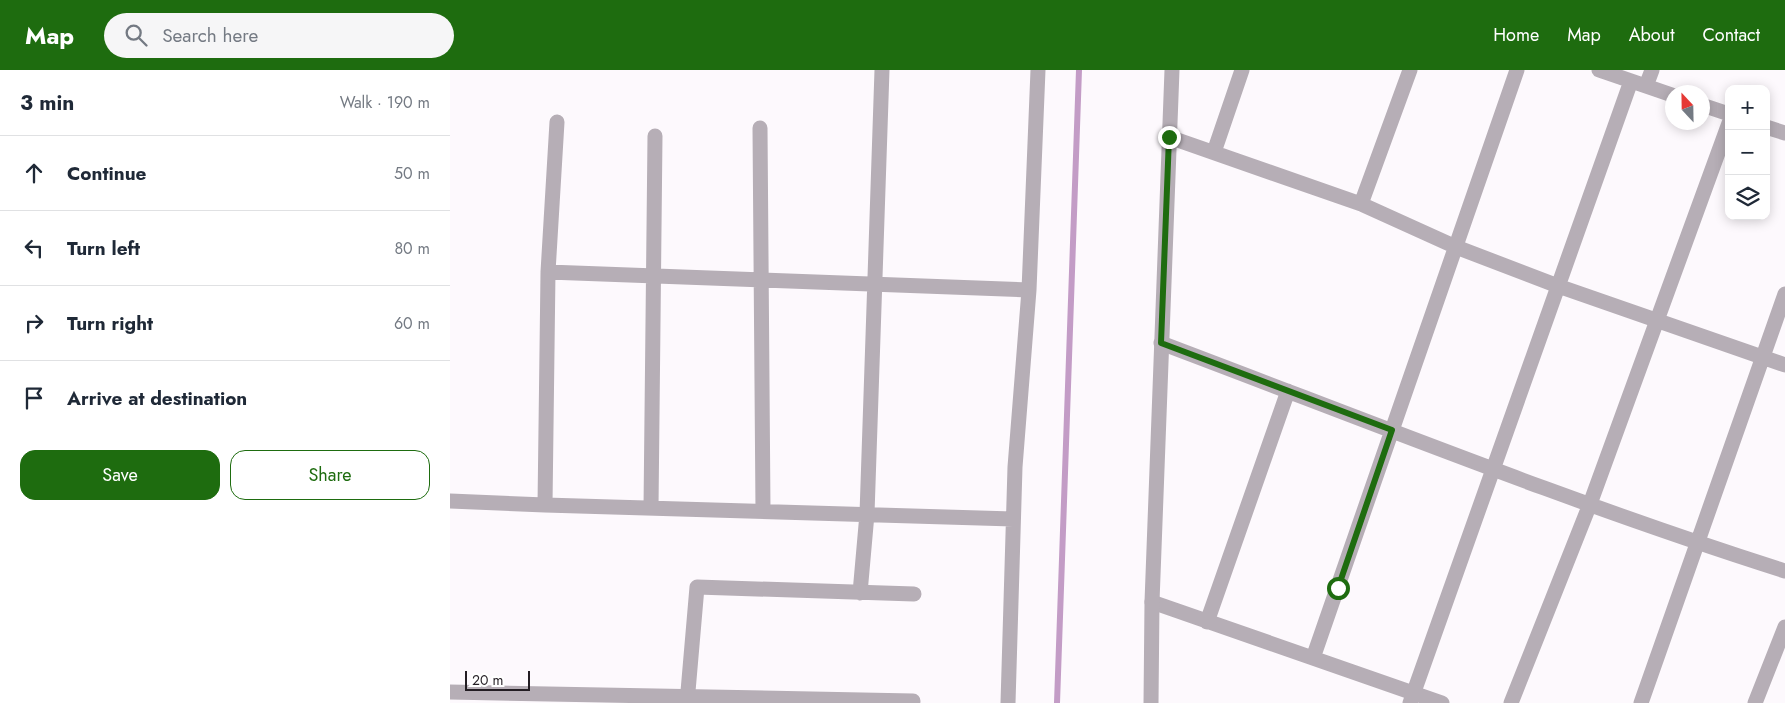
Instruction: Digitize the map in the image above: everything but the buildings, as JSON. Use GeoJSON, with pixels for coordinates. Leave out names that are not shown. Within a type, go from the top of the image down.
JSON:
{"type":"FeatureCollection","features":[{"type":"Feature","properties":{"kind":"street"},"geometry":{"type":"LineString","coordinates":[[860,593],[867,514],[882,70]]}},
{"type":"Feature","properties":{"kind":"street"},"geometry":{"type":"LineString","coordinates":[[1008,703],[1013,519],[1028,290],[1038,70]]}},
{"type":"Feature","properties":{"kind":"street"},"geometry":{"type":"LineString","coordinates":[[1151,703],[1152,602],[1172,70]]}},
{"type":"Feature","properties":{"kind":"street"},"geometry":{"type":"LineString","coordinates":[[1214,152],[1242,70]]}},
{"type":"Feature","properties":{"kind":"street"},"geometry":{"type":"LineString","coordinates":[[1361,204],[1410,70]]}},
{"type":"Feature","properties":{"kind":"street"},"geometry":{"type":"LineString","coordinates":[[1314,658],[1517,70]]}},
{"type":"Feature","properties":{"kind":"street"},"geometry":{"type":"LineString","coordinates":[[1599,70],[1665,93]]}},
{"type":"Feature","properties":{"kind":"street"},"geometry":{"type":"LineString","coordinates":[[1646,86],[1652,70]]}},
{"type":"Feature","properties":{"kind":"street"},"geometry":{"type":"LineString","coordinates":[[1412,698],[1631,81]]}},
{"type":"Feature","properties":{"kind":"street"},"geometry":{"type":"LineString","coordinates":[[1710,108],[1725,113]]}},
{"type":"Feature","properties":{"kind":"street"},"geometry":{"type":"LineString","coordinates":[[545,505],[548,272],[557,122]]}},
{"type":"Feature","properties":{"kind":"street"},"geometry":{"type":"LineString","coordinates":[[760,128],[763,511]]}},
{"type":"Feature","properties":{"kind":"street"},"geometry":{"type":"LineString","coordinates":[[1770,128],[1785,133]]}},
{"type":"Feature","properties":{"kind":"street"},"geometry":{"type":"LineString","coordinates":[[1511,703],[1590,504],[1726,130]]}},
{"type":"Feature","properties":{"kind":"street"},"geometry":{"type":"LineString","coordinates":[[651,508],[655,136]]}},
{"type":"Feature","properties":{"kind":"street"},"geometry":{"type":"LineString","coordinates":[[1169,137],[1361,204],[1456,247],[1558,286],[1785,365]]}},
{"type":"Feature","properties":{"kind":"street"},"geometry":{"type":"LineString","coordinates":[[548,272],[1028,290]]}},
{"type":"Feature","properties":{"kind":"street"},"geometry":{"type":"LineString","coordinates":[[1641,703],[1785,294]]}},
{"type":"Feature","properties":{"kind":"street"},"geometry":{"type":"LineString","coordinates":[[1161,343],[1590,504],[1697,543],[1785,571]]}},
{"type":"Feature","properties":{"kind":"street"},"geometry":{"type":"LineString","coordinates":[[1207,622],[1288,391]]}},
{"type":"Feature","properties":{"kind":"street"},"geometry":{"type":"LineString","coordinates":[[450,500],[545,505],[1013,519]]}},
{"type":"Feature","properties":{"kind":"street"},"geometry":{"type":"LineString","coordinates":[[687,700],[696,587],[914,594]]}},
{"type":"Feature","properties":{"kind":"street"},"geometry":{"type":"LineString","coordinates":[[1152,602],[1314,658],[1412,698],[1442,703]]}},
{"type":"Feature","properties":{"kind":"street"},"geometry":{"type":"LineString","coordinates":[[1755,703],[1785,627]]}},
{"type":"Feature","properties":{"kind":"street"},"geometry":{"type":"LineString","coordinates":[[450,692],[687,700],[913,701]]}},
{"type":"Feature","properties":{"kind":"waterway"},"geometry":{"type":"LineString","coordinates":[[1057,703],[1079,70]]}},
{"type":"Feature","properties":{"kind":"route"},"geometry":{"type":"LineString","coordinates":[[1169,137],[1161,343],[1392,430],[1338,588]]}}]}
